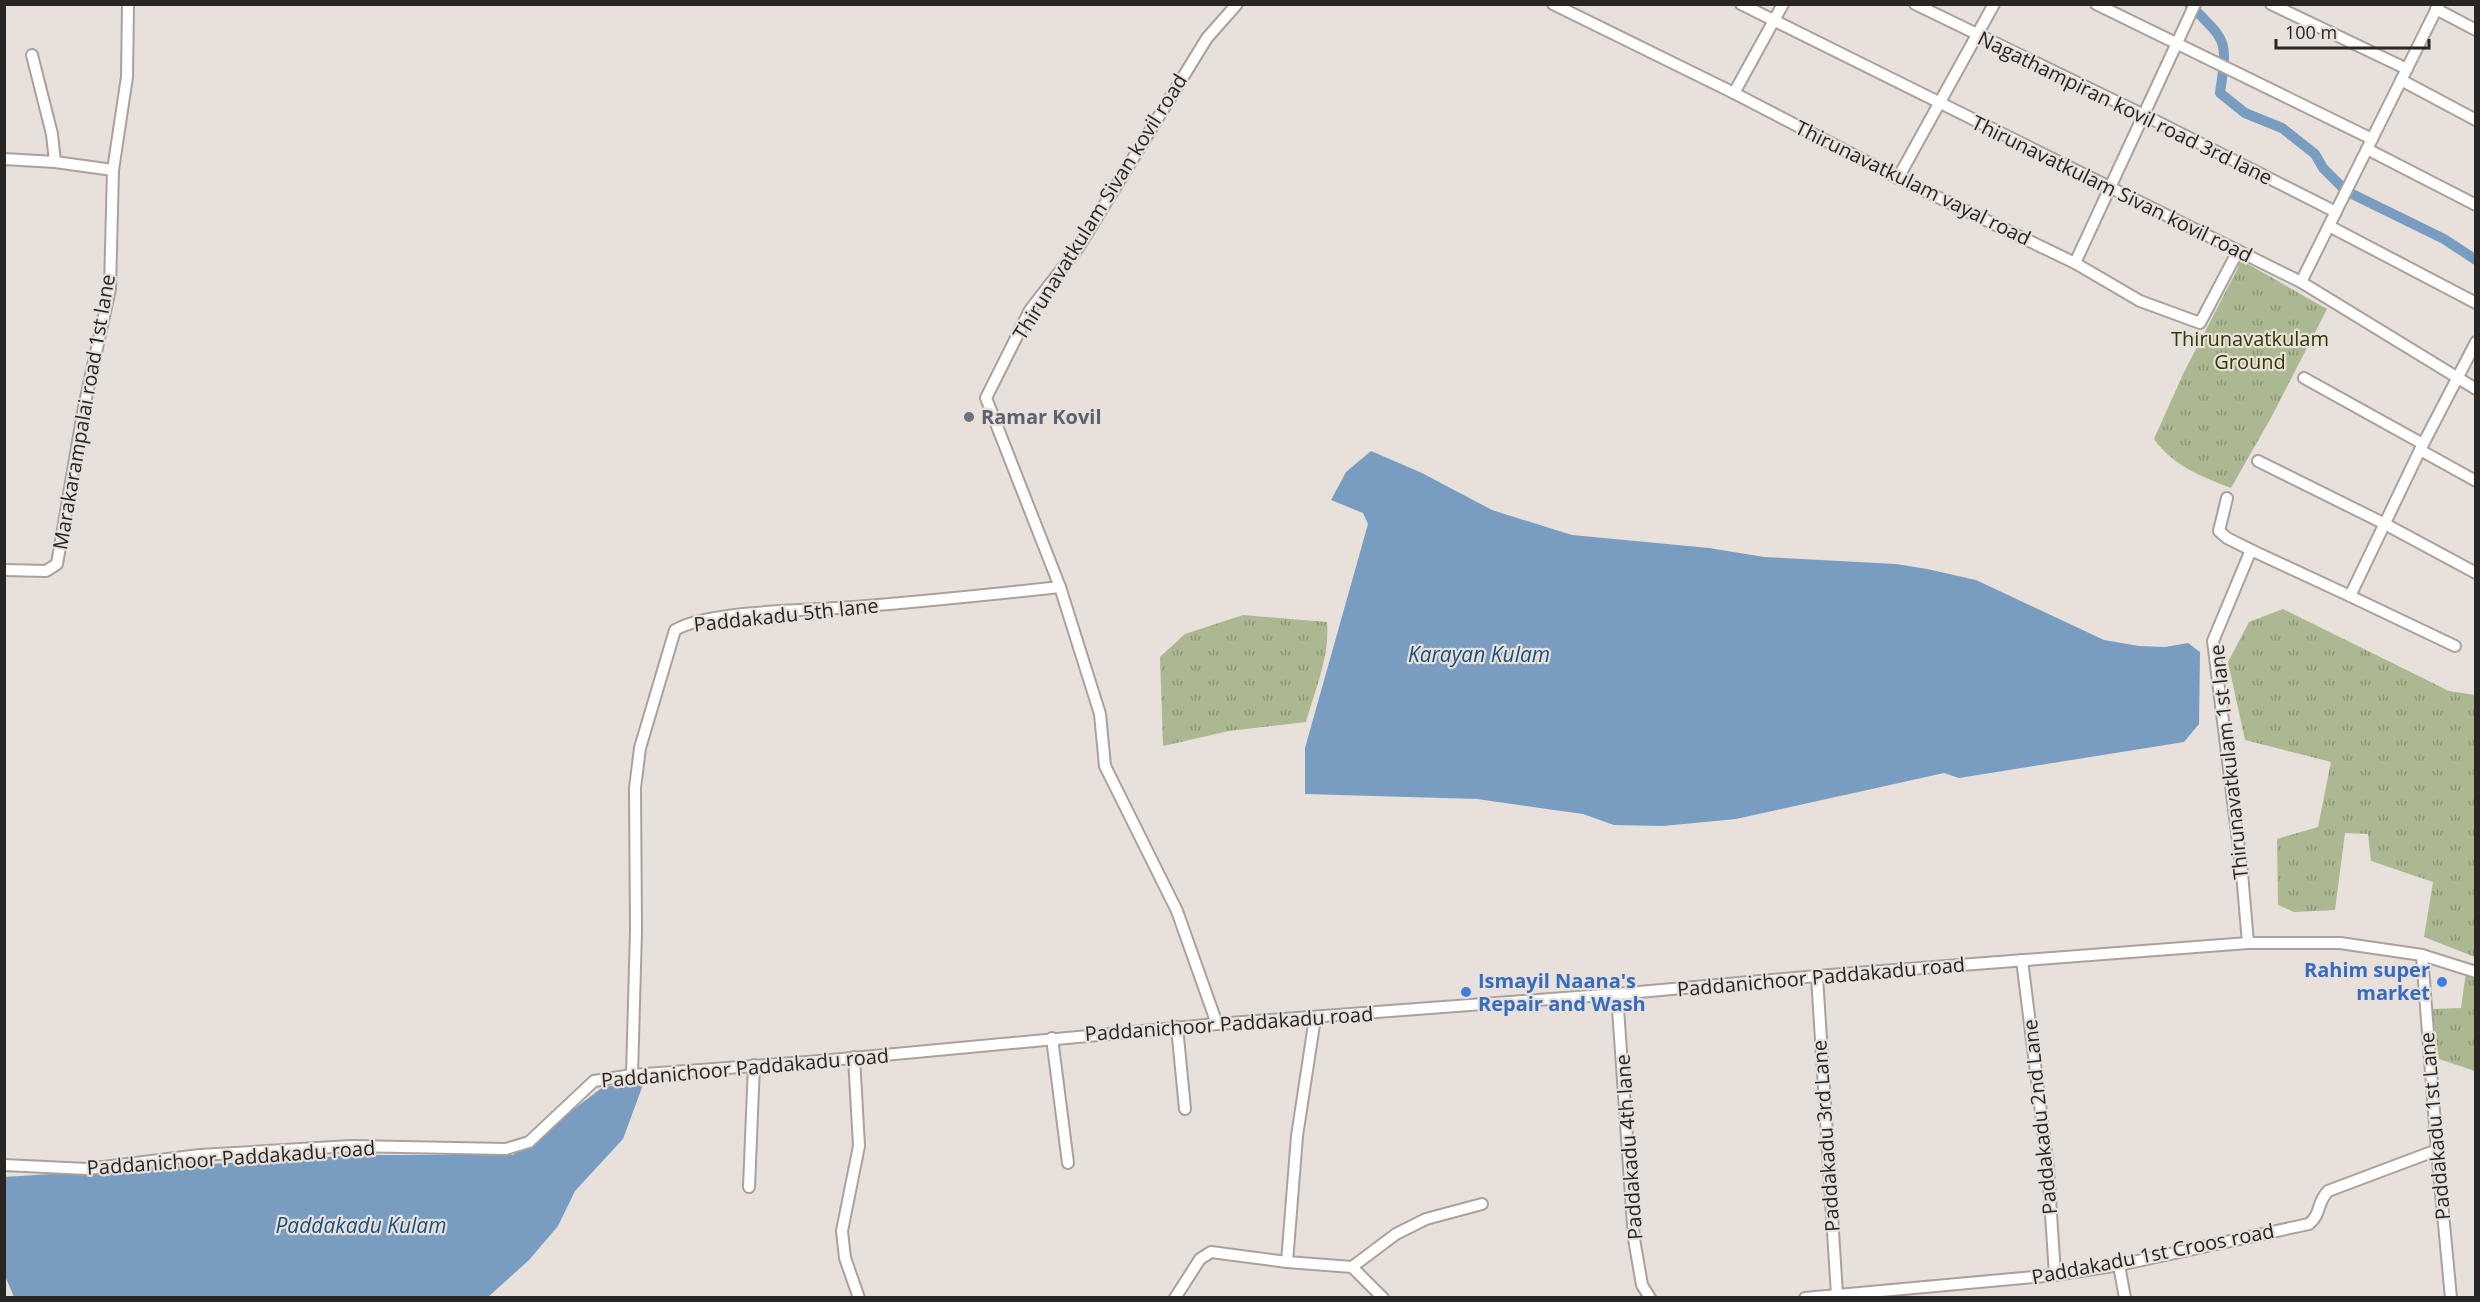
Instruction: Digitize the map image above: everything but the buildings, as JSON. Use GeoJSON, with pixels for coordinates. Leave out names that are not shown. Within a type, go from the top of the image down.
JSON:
{"type":"FeatureCollection","features":[{"type":"Feature","properties":{"kind":"street","name":"Marakarampalai road 1st lane"},"geometry":{"type":"LineString","coordinates":[[4,570],[46,572],[57,564],[84,407],[110,290],[113,170],[127,77],[128,4]]}},
{"type":"Feature","properties":{"kind":"street","name":"Thirunavatkulam Sivan kovil road"},"geometry":{"type":"LineString","coordinates":[[1217,1024],[1177,911],[1105,766],[1100,714],[1060,587],[986,398],[1030,310],[1078,248],[1207,38],[1237,4]]}},
{"type":"Feature","properties":{"kind":"street","name":"Thirunavatkulam vayal road"},"geometry":{"type":"LineString","coordinates":[[1553,4],[1734,93],[1898,178],[2075,263],[2140,301],[2200,323],[2238,251]]}},
{"type":"Feature","properties":{"kind":"street","name":"Thirunavatkulam Sivan kovil road"},"geometry":{"type":"LineString","coordinates":[[1741,4],[1938,104],[2301,282],[2475,388]]}},
{"type":"Feature","properties":{"kind":"street"},"geometry":{"type":"LineString","coordinates":[[1734,93],[1783,4]]}},
{"type":"Feature","properties":{"kind":"street","name":"Nagathampiran kovil road 3rd lane"},"geometry":{"type":"LineString","coordinates":[[1915,4],[2144,115],[2336,212]]}},
{"type":"Feature","properties":{"kind":"street"},"geometry":{"type":"LineString","coordinates":[[1898,178],[1994,4]]}},
{"type":"Feature","properties":{"kind":"street"},"geometry":{"type":"LineString","coordinates":[[2096,4],[2369,144],[2475,206]]}},
{"type":"Feature","properties":{"kind":"street"},"geometry":{"type":"LineString","coordinates":[[2075,263],[2194,4]]}},
{"type":"Feature","properties":{"kind":"street"},"geometry":{"type":"LineString","coordinates":[[2271,4],[2407,69]]}},
{"type":"Feature","properties":{"kind":"street"},"geometry":{"type":"LineString","coordinates":[[2301,282],[2438,7],[2475,30]]}},
{"type":"Feature","properties":{"kind":"street"},"geometry":{"type":"LineString","coordinates":[[32,55],[52,134],[55,162]]}},
{"type":"Feature","properties":{"kind":"street"},"geometry":{"type":"LineString","coordinates":[[2401,80],[2475,120]]}},
{"type":"Feature","properties":{"kind":"street"},"geometry":{"type":"LineString","coordinates":[[4,159],[55,162],[113,170]]}},
{"type":"Feature","properties":{"kind":"street"},"geometry":{"type":"LineString","coordinates":[[2329,226],[2475,303]]}},
{"type":"Feature","properties":{"kind":"street"},"geometry":{"type":"LineString","coordinates":[[2350,596],[2421,447],[2475,342]]}},
{"type":"Feature","properties":{"kind":"street"},"geometry":{"type":"LineString","coordinates":[[2304,378],[2421,447],[2475,482]]}},
{"type":"Feature","properties":{"kind":"street"},"geometry":{"type":"LineString","coordinates":[[2258,461],[2385,524],[2475,573]]}},
{"type":"Feature","properties":{"kind":"street"},"geometry":{"type":"LineString","coordinates":[[2227,498],[2219,531],[2227,538],[2455,646]]}},
{"type":"Feature","properties":{"kind":"street","name":"Thirunavatkulam 1st lane"},"geometry":{"type":"LineString","coordinates":[[2248,943],[2242,873],[2212,641],[2251,549]]}},
{"type":"Feature","properties":{"kind":"street","name":"Paddakadu 5th lane"},"geometry":{"type":"LineString","coordinates":[[632,1076],[636,931],[635,788],[640,748],[675,630],[686,624],[726,617],[922,602],[1060,587]]}},
{"type":"Feature","properties":{"kind":"street","name":"Paddanichoor Paddakadu road"},"geometry":{"type":"LineString","coordinates":[[4,1165],[87,1168],[200,1155],[351,1146],[506,1149],[529,1142],[594,1081],[1177,1027],[1617,994],[1817,976],[2248,943],[2340,943],[2422,955],[2475,972]]}},
{"type":"Feature","properties":{"kind":"street","name":"Paddakadu 1st Lane"},"geometry":{"type":"LineString","coordinates":[[2422,955],[2451,1298]]}},
{"type":"Feature","properties":{"kind":"street","name":"Paddakadu 2nd Lane"},"geometry":{"type":"LineString","coordinates":[[2022,960],[2048,1168],[2055,1275]]}},
{"type":"Feature","properties":{"kind":"street","name":"Paddakadu 3rd Lane"},"geometry":{"type":"LineString","coordinates":[[1817,976],[1837,1295]]}},
{"type":"Feature","properties":{"kind":"street","name":"Paddakadu 4th lane"},"geometry":{"type":"LineString","coordinates":[[1617,994],[1634,1239],[1642,1284],[1650,1298]]}},
{"type":"Feature","properties":{"kind":"street"},"geometry":{"type":"LineString","coordinates":[[1287,1262],[1297,1136],[1315,1018]]}},
{"type":"Feature","properties":{"kind":"street"},"geometry":{"type":"LineString","coordinates":[[1177,1027],[1185,1109]]}},
{"type":"Feature","properties":{"kind":"street"},"geometry":{"type":"LineString","coordinates":[[1052,1038],[1068,1163]]}},
{"type":"Feature","properties":{"kind":"street"},"geometry":{"type":"LineString","coordinates":[[855,1058],[859,1146],[842,1231],[845,1258],[859,1298]]}},
{"type":"Feature","properties":{"kind":"street"},"geometry":{"type":"LineString","coordinates":[[749,1187],[754,1065]]}},
{"type":"Feature","properties":{"kind":"street","name":"Paddakadu 1st Croos road"},"geometry":{"type":"LineString","coordinates":[[1805,1298],[2055,1275],[2119,1264],[2309,1224],[2317,1217],[2320,1199],[2328,1191],[2437,1150]]}},
{"type":"Feature","properties":{"kind":"street"},"geometry":{"type":"LineString","coordinates":[[1352,1268],[1396,1234],[1426,1219],[1482,1204]]}},
{"type":"Feature","properties":{"kind":"street"},"geometry":{"type":"LineString","coordinates":[[1175,1298],[1200,1259],[1211,1252],[1352,1268],[1383,1298]]}},
{"type":"Feature","properties":{"kind":"street"},"geometry":{"type":"LineString","coordinates":[[2119,1264],[2125,1298]]}},
{"type":"Feature","properties":{"kind":"green space","name":"Thirunavatkulam Ground"},"geometry":{"type":"Polygon","coordinates":[[[2239,259],[2327,309],[2272,416],[2231,488],[2199,475],[2179,463],[2154,439],[2184,372],[2238,268],[2239,259]]]}},
{"type":"Feature","properties":{"kind":"green space"},"geometry":{"type":"Polygon","coordinates":[[[2283,609],[2449,691],[2475,695],[2475,957],[2424,937],[2433,882],[2371,861],[2368,834],[2345,833],[2335,910],[2294,912],[2278,905],[2277,839],[2318,827],[2331,762],[2245,740],[2228,662],[2249,622],[2283,609]]]}},
{"type":"Feature","properties":{"kind":"green space"},"geometry":{"type":"Polygon","coordinates":[[[1243,615],[1327,622],[1324,660],[1306,722],[1229,731],[1163,746],[1160,657],[1185,634],[1243,615]]]}},
{"type":"Feature","properties":{"kind":"green space"},"geometry":{"type":"Polygon","coordinates":[[[2466,972],[2475,976],[2475,1071],[2439,1059],[2432,1009],[2461,1008],[2466,972]]]}},
{"type":"Feature","properties":{"kind":"water","name":"Karayan Kulam"},"geometry":{"type":"Polygon","coordinates":[[[1371,451],[1422,473],[1492,510],[1572,535],[1709,548],[1764,557],[1896,564],[1927,569],[1976,580],[2104,640],[2139,646],[2165,647],[2188,643],[2200,652],[2199,724],[2184,742],[1959,778],[1944,773],[1736,819],[1663,826],[1614,825],[1583,814],[1477,799],[1305,794],[1305,748],[1368,524],[1363,513],[1331,500],[1346,472],[1371,451]]]}},
{"type":"Feature","properties":{"kind":"water","name":"Paddakadu Kulam"},"geometry":{"type":"Polygon","coordinates":[[[644,1082],[623,1139],[575,1191],[558,1226],[529,1260],[488,1297],[14,1297],[5,1276],[4,1177],[357,1155],[513,1155],[603,1087],[644,1082]]]}},
{"type":"Feature","properties":{"kind":"waterway"},"geometry":{"type":"LineString","coordinates":[[2189,4],[2218,34],[2222,42],[2224,61],[2220,93],[2245,113],[2282,128],[2315,154],[2323,168],[2346,191],[2444,239],[2476,260]]}},
{"type":"Feature","properties":{"kind":"place","name":"Ramar Kovil"},"geometry":{"type":"Point","coordinates":[969,417]}},
{"type":"Feature","properties":{"kind":"place","name":"Rahim super market"},"geometry":{"type":"Point","coordinates":[2442,982]}},
{"type":"Feature","properties":{"kind":"place","name":"Ismayil Naana's Repair and Wash"},"geometry":{"type":"Point","coordinates":[1466,992]}}]}
